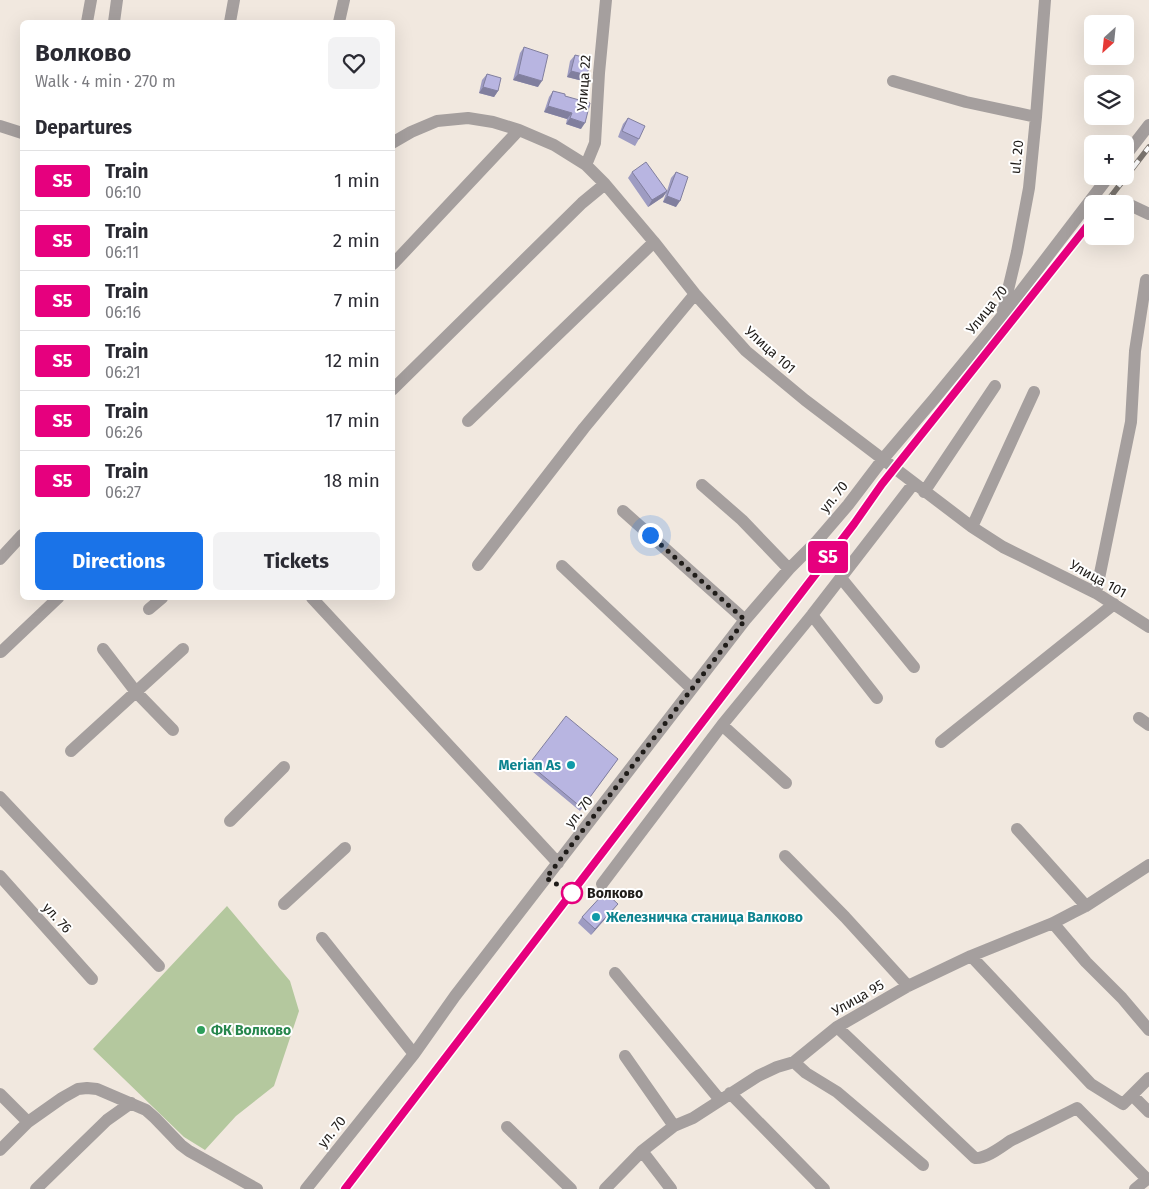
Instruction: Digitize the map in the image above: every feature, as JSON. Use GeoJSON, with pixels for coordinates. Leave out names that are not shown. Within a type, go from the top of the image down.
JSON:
{"type":"FeatureCollection","features":[{"type":"Feature","properties":{"kind":"street"},"geometry":{"type":"LineString","coordinates":[[87,20],[91,0]]}},
{"type":"Feature","properties":{"kind":"street"},"geometry":{"type":"LineString","coordinates":[[114,20],[117,0]]}},
{"type":"Feature","properties":{"kind":"street"},"geometry":{"type":"LineString","coordinates":[[230,20],[234,0]]}},
{"type":"Feature","properties":{"kind":"street"},"geometry":{"type":"LineString","coordinates":[[339,20],[344,0]]}},
{"type":"Feature","properties":{"kind":"street","name":"Улица 22"},"geometry":{"type":"LineString","coordinates":[[586,165],[595,143],[606,0]]}},
{"type":"Feature","properties":{"kind":"street","name":"ul. 20"},"geometry":{"type":"LineString","coordinates":[[1002,316],[1029,188],[1045,0]]}},
{"type":"Feature","properties":{"kind":"street"},"geometry":{"type":"LineString","coordinates":[[893,81],[966,102],[1036,117]]}},
{"type":"Feature","properties":{"kind":"street","name":"Улица 101"},"geometry":{"type":"LineString","coordinates":[[395,142],[411,132],[437,121],[468,118],[493,122],[520,130],[554,145],[586,165],[605,184],[695,294],[746,351],[805,400],[972,527],[1003,547],[1096,593],[1149,626]]}},
{"type":"Feature","properties":{"kind":"street"},"geometry":{"type":"LineString","coordinates":[[1134,144],[1149,125]]}},
{"type":"Feature","properties":{"kind":"street"},"geometry":{"type":"LineString","coordinates":[[0,126],[20,132]]}},
{"type":"Feature","properties":{"kind":"street"},"geometry":{"type":"LineString","coordinates":[[395,262],[520,130]]}},
{"type":"Feature","properties":{"kind":"street"},"geometry":{"type":"LineString","coordinates":[[395,387],[582,203],[605,184]]}},
{"type":"Feature","properties":{"kind":"street","name":"Улица 70"},"geometry":{"type":"LineString","coordinates":[[883,459],[1002,316],[1102,185]]}},
{"type":"Feature","properties":{"kind":"street"},"geometry":{"type":"LineString","coordinates":[[1134,207],[1149,214]]}},
{"type":"Feature","properties":{"kind":"street"},"geometry":{"type":"LineString","coordinates":[[468,421],[654,242]]}},
{"type":"Feature","properties":{"kind":"street"},"geometry":{"type":"LineString","coordinates":[[1096,593],[1131,422],[1136,352],[1146,280]]}},
{"type":"Feature","properties":{"kind":"street"},"geometry":{"type":"LineString","coordinates":[[478,565],[584,428],[695,294]]}},
{"type":"Feature","properties":{"kind":"street"},"geometry":{"type":"LineString","coordinates":[[602,884],[722,726],[841,578],[919,488],[995,386]]}},
{"type":"Feature","properties":{"kind":"street"},"geometry":{"type":"LineString","coordinates":[[972,527],[1034,392]]}},
{"type":"Feature","properties":{"kind":"street","name":"ул. 70"},"geometry":{"type":"LineString","coordinates":[[306,1189],[414,1054],[455,996],[745,620],[788,569],[824,534],[883,459]]}},
{"type":"Feature","properties":{"kind":"street"},"geometry":{"type":"LineString","coordinates":[[702,485],[742,520],[788,569]]}},
{"type":"Feature","properties":{"kind":"street"},"geometry":{"type":"LineString","coordinates":[[623,511],[745,620]]}},
{"type":"Feature","properties":{"kind":"street"},"geometry":{"type":"LineString","coordinates":[[0,559],[20,537]]}},
{"type":"Feature","properties":{"kind":"street"},"geometry":{"type":"LineString","coordinates":[[562,566],[692,689]]}},
{"type":"Feature","properties":{"kind":"street"},"geometry":{"type":"LineString","coordinates":[[841,578],[914,667]]}},
{"type":"Feature","properties":{"kind":"street"},"geometry":{"type":"LineString","coordinates":[[1,652],[56,600]]}},
{"type":"Feature","properties":{"kind":"street"},"geometry":{"type":"LineString","coordinates":[[149,609],[160,600]]}},
{"type":"Feature","properties":{"kind":"street"},"geometry":{"type":"LineString","coordinates":[[314,600],[558,864]]}},
{"type":"Feature","properties":{"kind":"street"},"geometry":{"type":"LineString","coordinates":[[941,742],[1114,604]]}},
{"type":"Feature","properties":{"kind":"street"},"geometry":{"type":"LineString","coordinates":[[812,615],[877,698]]}},
{"type":"Feature","properties":{"kind":"street"},"geometry":{"type":"LineString","coordinates":[[103,649],[136,692],[173,730]]}},
{"type":"Feature","properties":{"kind":"street"},"geometry":{"type":"LineString","coordinates":[[71,751],[183,649]]}},
{"type":"Feature","properties":{"kind":"street"},"geometry":{"type":"LineString","coordinates":[[722,726],[786,783]]}},
{"type":"Feature","properties":{"kind":"street"},"geometry":{"type":"LineString","coordinates":[[230,821],[284,767]]}},
{"type":"Feature","properties":{"kind":"street"},"geometry":{"type":"LineString","coordinates":[[0,797],[159,966]]}},
{"type":"Feature","properties":{"kind":"street"},"geometry":{"type":"LineString","coordinates":[[1017,829],[1086,906]]}},
{"type":"Feature","properties":{"kind":"street"},"geometry":{"type":"LineString","coordinates":[[284,904],[345,848]]}},
{"type":"Feature","properties":{"kind":"street"},"geometry":{"type":"LineString","coordinates":[[785,856],[845,917],[908,986]]}},
{"type":"Feature","properties":{"kind":"street","name":"Улица 95"},"geometry":{"type":"LineString","coordinates":[[605,1189],[642,1151],[674,1126],[693,1118],[758,1076],[777,1067],[794,1062],[837,1027],[908,986],[971,956],[1053,923],[1086,906],[1149,865]]}},
{"type":"Feature","properties":{"kind":"street","name":"ул. 76"},"geometry":{"type":"LineString","coordinates":[[0,876],[92,979]]}},
{"type":"Feature","properties":{"kind":"street"},"geometry":{"type":"LineString","coordinates":[[1053,923],[1149,1030]]}},
{"type":"Feature","properties":{"kind":"street"},"geometry":{"type":"LineString","coordinates":[[322,938],[414,1054]]}},
{"type":"Feature","properties":{"kind":"street"},"geometry":{"type":"LineString","coordinates":[[971,956],[1091,1084],[1123,1104],[1149,1078]]}},
{"type":"Feature","properties":{"kind":"street"},"geometry":{"type":"LineString","coordinates":[[615,973],[725,1097],[824,1189]]}},
{"type":"Feature","properties":{"kind":"street"},"geometry":{"type":"LineString","coordinates":[[837,1027],[975,1158],[980,1158],[1077,1108],[1147,1179],[1136,1189]]}},
{"type":"Feature","properties":{"kind":"street"},"geometry":{"type":"LineString","coordinates":[[625,1056],[674,1126]]}},
{"type":"Feature","properties":{"kind":"street"},"geometry":{"type":"LineString","coordinates":[[794,1062],[806,1074],[837,1092],[923,1165]]}},
{"type":"Feature","properties":{"kind":"street"},"geometry":{"type":"LineString","coordinates":[[0,1150],[28,1122],[62,1098],[78,1089],[98,1089],[146,1110],[189,1151],[257,1189]]}},
{"type":"Feature","properties":{"kind":"street"},"geometry":{"type":"LineString","coordinates":[[0,1094],[28,1122]]}},
{"type":"Feature","properties":{"kind":"street"},"geometry":{"type":"LineString","coordinates":[[1132,1095],[1149,1112]]}},
{"type":"Feature","properties":{"kind":"street"},"geometry":{"type":"LineString","coordinates":[[36,1189],[107,1120],[131,1103]]}},
{"type":"Feature","properties":{"kind":"street"},"geometry":{"type":"LineString","coordinates":[[507,1127],[571,1189]]}},
{"type":"Feature","properties":{"kind":"street"},"geometry":{"type":"LineString","coordinates":[[642,1151],[671,1189]]}},
{"type":"Feature","properties":{"kind":"green space","name":"ФК Волково"},"geometry":{"type":"Polygon","coordinates":[[[227,906],[290,981],[299,1011],[274,1086],[236,1116],[205,1150],[184,1137],[93,1049],[227,906]]]}},
{"type":"Feature","properties":{"kind":"building"},"geometry":{"type":"Polygon","coordinates":[[[524,47],[548,55],[542,81],[518,74],[524,47]]]}},
{"type":"Feature","properties":{"kind":"building"},"geometry":{"type":"Polygon","coordinates":[[[575,55],[591,59],[587,75],[571,71],[575,55]]]}},
{"type":"Feature","properties":{"kind":"building"},"geometry":{"type":"Polygon","coordinates":[[[487,74],[501,78],[498,91],[483,87],[487,74]]]}},
{"type":"Feature","properties":{"kind":"building"},"geometry":{"type":"Polygon","coordinates":[[[553,91],[590,103],[585,123],[570,118],[572,113],[548,106],[553,91]]]}},
{"type":"Feature","properties":{"kind":"building"},"geometry":{"type":"Polygon","coordinates":[[[628,118],[645,126],[639,139],[622,131],[628,118]]]}},
{"type":"Feature","properties":{"kind":"building"},"geometry":{"type":"Polygon","coordinates":[[[646,162],[667,191],[652,200],[632,172],[646,162]]]}},
{"type":"Feature","properties":{"kind":"building"},"geometry":{"type":"Polygon","coordinates":[[[676,172],[688,177],[680,201],[667,196],[676,172]]]}},
{"type":"Feature","properties":{"kind":"building","name":"Merian As"},"geometry":{"type":"Polygon","coordinates":[[[566,716],[618,759],[582,808],[529,764],[566,716]]]}},
{"type":"Feature","properties":{"kind":"building","name":"Железничка станица Валково"},"geometry":{"type":"Polygon","coordinates":[[[605,892],[618,904],[595,929],[582,917],[605,892]]]}},
{"type":"Feature","properties":{"kind":"railway"},"geometry":{"type":"LineString","coordinates":[[1112,195],[1149,147]]}},
{"type":"Feature","properties":{"kind":"railway"},"geometry":{"type":"LineString","coordinates":[[345,1189],[882,485],[1084,230]]}},
{"type":"Feature","properties":{"kind":"train","name":"S5"},"geometry":{"type":"LineString","coordinates":[[345,1189],[854,524],[882,484],[1084,230]]}},
{"type":"Feature","properties":{"kind":"place","name":"Merian As"},"geometry":{"type":"Point","coordinates":[571,765]}},
{"type":"Feature","properties":{"kind":"place","name":"Волково"},"geometry":{"type":"Point","coordinates":[572,893]}},
{"type":"Feature","properties":{"kind":"place","name":"Железничка станица Валково"},"geometry":{"type":"Point","coordinates":[596,917]}},
{"type":"Feature","properties":{"kind":"place","name":"ФК Волково"},"geometry":{"type":"Point","coordinates":[201,1030]}},
{"type":"Feature","properties":{"kind":"route"},"geometry":{"type":"LineString","coordinates":[[572,893],[546,878],[745,620],[650,535]]}}]}
